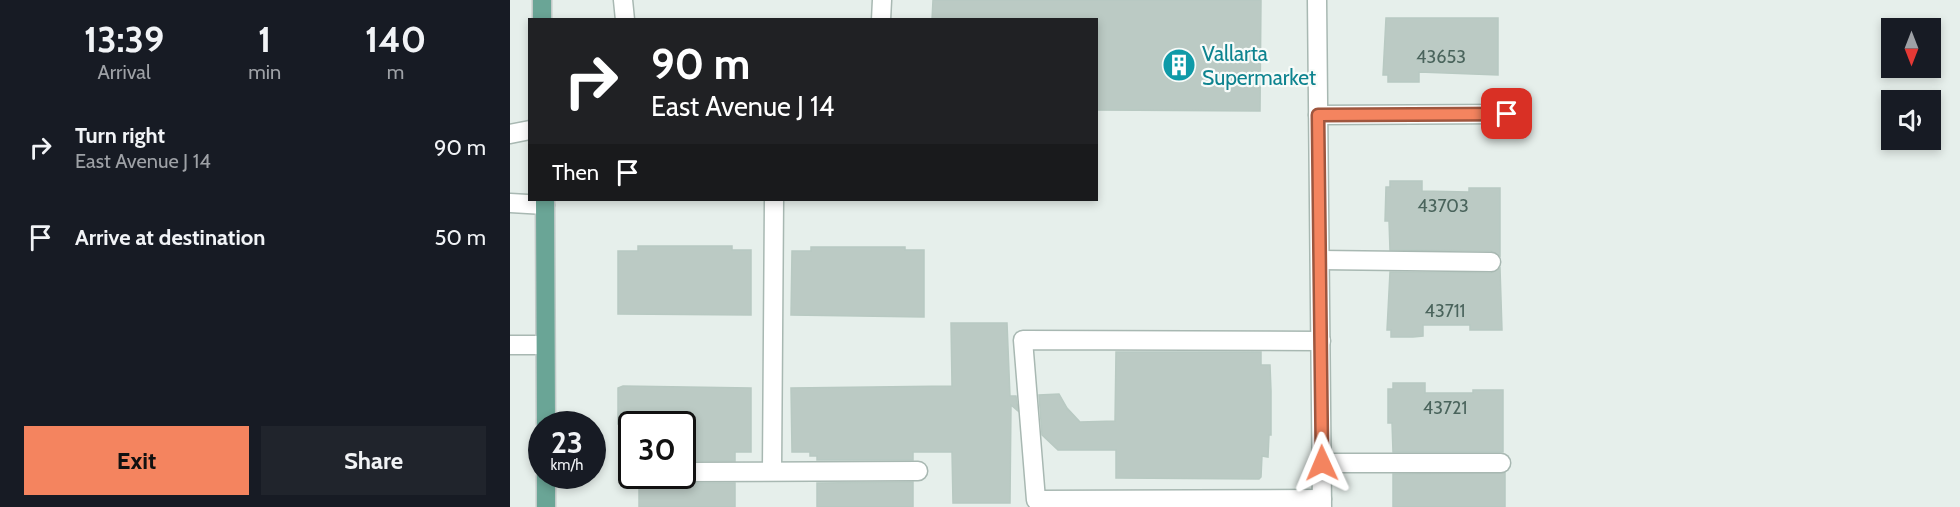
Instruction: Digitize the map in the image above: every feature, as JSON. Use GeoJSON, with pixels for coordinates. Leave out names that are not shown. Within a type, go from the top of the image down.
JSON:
{"type":"FeatureCollection","features":[{"type":"Feature","properties":{"kind":"main road"},"geometry":{"type":"LineString","coordinates":[[542,0],[542,18]]}},
{"type":"Feature","properties":{"kind":"main road"},"geometry":{"type":"LineString","coordinates":[[545,202],[546,411]]}},
{"type":"Feature","properties":{"kind":"main road"},"geometry":{"type":"LineString","coordinates":[[546,489],[546,507]]}},
{"type":"Feature","properties":{"kind":"street"},"geometry":{"type":"LineString","coordinates":[[623,0],[625,18]]}},
{"type":"Feature","properties":{"kind":"street"},"geometry":{"type":"LineString","coordinates":[[881,18],[882,0]]}},
{"type":"Feature","properties":{"kind":"street"},"geometry":{"type":"LineString","coordinates":[[1317,0],[1321,341],[1322,503],[1036,500],[1023,340],[1321,341]]}},
{"type":"Feature","properties":{"kind":"street"},"geometry":{"type":"LineString","coordinates":[[1318,115],[1507,114]]}},
{"type":"Feature","properties":{"kind":"street"},"geometry":{"type":"LineString","coordinates":[[510,134],[528,130]]}},
{"type":"Feature","properties":{"kind":"street"},"geometry":{"type":"LineString","coordinates":[[772,471],[774,201]]}},
{"type":"Feature","properties":{"kind":"street"},"geometry":{"type":"LineString","coordinates":[[510,203],[545,202]]}},
{"type":"Feature","properties":{"kind":"street"},"geometry":{"type":"LineString","coordinates":[[1320,260],[1491,262]]}},
{"type":"Feature","properties":{"kind":"street"},"geometry":{"type":"LineString","coordinates":[[510,345],[545,345]]}},
{"type":"Feature","properties":{"kind":"street"},"geometry":{"type":"LineString","coordinates":[[1322,463],[1501,463]]}},
{"type":"Feature","properties":{"kind":"street"},"geometry":{"type":"LineString","coordinates":[[696,472],[918,471]]}},
{"type":"Feature","properties":{"kind":"building","name":"Vallarta Supermarket"},"geometry":{"type":"Polygon","coordinates":[[[933,0],[1261,0],[1260,111],[1098,110],[1098,18],[932,18],[933,0]]]}},
{"type":"Feature","properties":{"kind":"building"},"geometry":{"type":"Polygon","coordinates":[[[1386,18],[1498,18],[1498,75],[1419,72],[1419,82],[1388,82],[1388,75],[1383,75],[1386,18]]]}},
{"type":"Feature","properties":{"kind":"building"},"geometry":{"type":"Polygon","coordinates":[[[1390,181],[1422,181],[1422,191],[1469,192],[1469,188],[1500,188],[1500,256],[1491,251],[1390,250],[1389,221],[1385,221],[1386,187],[1390,187],[1390,181]]]}},
{"type":"Feature","properties":{"kind":"building"},"geometry":{"type":"Polygon","coordinates":[[[638,246],[732,246],[732,250],[751,250],[751,315],[618,314],[618,251],[638,251],[638,246]]]}},
{"type":"Feature","properties":{"kind":"building"},"geometry":{"type":"Polygon","coordinates":[[[811,247],[905,247],[905,250],[924,250],[924,317],[791,315],[792,251],[811,251],[811,247]]]}},
{"type":"Feature","properties":{"kind":"building"},"geometry":{"type":"Polygon","coordinates":[[[1500,268],[1502,330],[1470,330],[1470,325],[1423,325],[1423,336],[1391,337],[1391,330],[1387,330],[1390,272],[1491,273],[1500,268]]]}},
{"type":"Feature","properties":{"kind":"building"},"geometry":{"type":"Polygon","coordinates":[[[951,323],[1007,323],[1010,396],[1016,396],[1018,411],[1011,405],[1010,503],[953,503],[952,452],[913,452],[913,460],[817,460],[817,456],[810,456],[810,452],[792,452],[791,388],[952,386],[951,323]]]}},
{"type":"Feature","properties":{"kind":"building"},"geometry":{"type":"Polygon","coordinates":[[[1116,352],[1261,352],[1261,365],[1270,365],[1271,435],[1269,435],[1268,457],[1262,456],[1261,477],[1259,479],[1116,478],[1116,450],[1058,450],[1042,435],[1039,395],[1059,394],[1067,408],[1080,422],[1115,421],[1116,352]]]}},
{"type":"Feature","properties":{"kind":"building"},"geometry":{"type":"Polygon","coordinates":[[[1393,383],[1425,383],[1425,393],[1473,393],[1473,390],[1503,390],[1503,452],[1393,452],[1392,423],[1388,423],[1388,389],[1393,389],[1393,383]]]}},
{"type":"Feature","properties":{"kind":"building"},"geometry":{"type":"Polygon","coordinates":[[[623,386],[751,388],[751,452],[735,452],[735,461],[696,461],[696,411],[618,411],[618,388],[623,386]]]}},
{"type":"Feature","properties":{"kind":"building"},"geometry":{"type":"Polygon","coordinates":[[[1505,473],[1505,507],[1393,507],[1393,474],[1505,473]]]}},
{"type":"Feature","properties":{"kind":"building"},"geometry":{"type":"Polygon","coordinates":[[[913,482],[913,507],[817,507],[817,483],[913,482]]]}},
{"type":"Feature","properties":{"kind":"building"},"geometry":{"type":"Polygon","coordinates":[[[696,483],[735,483],[735,507],[639,507],[639,489],[696,489],[696,483]]]}},
{"type":"Feature","properties":{"kind":"place","name":"Vallarta Supermarket"},"geometry":{"type":"Point","coordinates":[1179,65]}},
{"type":"Feature","properties":{"kind":"route"},"geometry":{"type":"LineString","coordinates":[[1322,463],[1318,115],[1507,114]]}}]}
